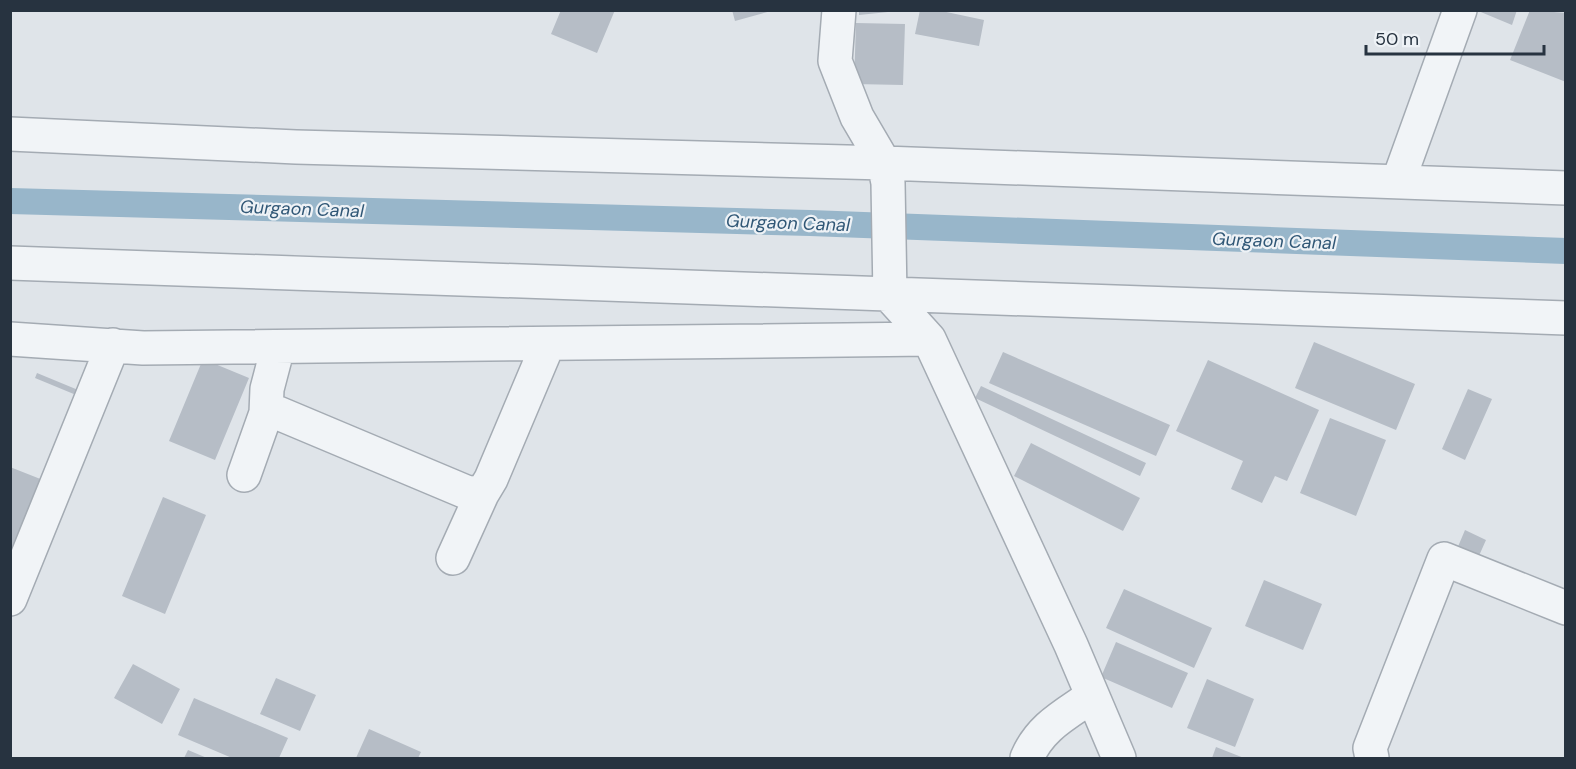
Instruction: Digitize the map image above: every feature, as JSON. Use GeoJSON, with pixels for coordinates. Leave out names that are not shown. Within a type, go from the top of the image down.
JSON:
{"type":"FeatureCollection","features":[{"type":"Feature","properties":{"kind":"street"},"geometry":{"type":"LineString","coordinates":[[839,10],[835,62],[857,117],[884,163],[889,212],[889,280],[929,339],[1119,759]]}},
{"type":"Feature","properties":{"kind":"street"},"geometry":{"type":"LineString","coordinates":[[1398,182],[1460,10]]}},
{"type":"Feature","properties":{"kind":"street"},"geometry":{"type":"LineString","coordinates":[[10,134],[308,148],[884,163],[1566,188]]}},
{"type":"Feature","properties":{"kind":"street"},"geometry":{"type":"LineString","coordinates":[[10,263],[889,280],[1566,318]]}},
{"type":"Feature","properties":{"kind":"street"},"geometry":{"type":"LineString","coordinates":[[10,339],[143,348],[929,339]]}},
{"type":"Feature","properties":{"kind":"street"},"geometry":{"type":"LineString","coordinates":[[453,558],[491,479],[548,344]]}},
{"type":"Feature","properties":{"kind":"street"},"geometry":{"type":"LineString","coordinates":[[10,599],[113,345]]}},
{"type":"Feature","properties":{"kind":"street"},"geometry":{"type":"LineString","coordinates":[[244,475],[266,413],[267,389],[278,347]]}},
{"type":"Feature","properties":{"kind":"street"},"geometry":{"type":"LineString","coordinates":[[266,413],[278,413],[466,492],[482,494]]}},
{"type":"Feature","properties":{"kind":"street"},"geometry":{"type":"LineString","coordinates":[[1372,759],[1370,748],[1444,559],[1566,608]]}},
{"type":"Feature","properties":{"kind":"street"},"geometry":{"type":"LineString","coordinates":[[1027,759],[1034,741],[1043,731],[1092,696]]}},
{"type":"Feature","properties":{"kind":"building"},"geometry":{"type":"Polygon","coordinates":[[[561,10],[615,10],[597,53],[551,34],[561,10]]]}},
{"type":"Feature","properties":{"kind":"building"},"geometry":{"type":"Polygon","coordinates":[[[732,10],[771,10],[771,11],[735,21],[732,10]]]}},
{"type":"Feature","properties":{"kind":"building"},"geometry":{"type":"Polygon","coordinates":[[[859,10],[888,10],[888,12],[859,15],[859,10]]]}},
{"type":"Feature","properties":{"kind":"building"},"geometry":{"type":"Polygon","coordinates":[[[920,10],[937,10],[984,20],[979,46],[915,34],[920,10]]]}},
{"type":"Feature","properties":{"kind":"building"},"geometry":{"type":"Polygon","coordinates":[[[1476,10],[1517,10],[1512,25],[1476,10]]]}},
{"type":"Feature","properties":{"kind":"building"},"geometry":{"type":"Polygon","coordinates":[[[1530,10],[1566,13],[1566,82],[1510,60],[1530,10]]]}},
{"type":"Feature","properties":{"kind":"building"},"geometry":{"type":"Polygon","coordinates":[[[856,23],[905,24],[903,85],[854,84],[856,23]]]}},
{"type":"Feature","properties":{"kind":"building"},"geometry":{"type":"Polygon","coordinates":[[[1314,342],[1415,384],[1396,430],[1295,388],[1314,342]]]}},
{"type":"Feature","properties":{"kind":"building"},"geometry":{"type":"Polygon","coordinates":[[[1003,352],[1170,425],[1156,456],[989,383],[1003,352]]]}},
{"type":"Feature","properties":{"kind":"building"},"geometry":{"type":"Polygon","coordinates":[[[203,359],[249,378],[215,460],[169,441],[203,359]]]}},
{"type":"Feature","properties":{"kind":"building"},"geometry":{"type":"Polygon","coordinates":[[[1208,360],[1319,410],[1287,481],[1275,476],[1262,503],[1231,489],[1243,461],[1176,431],[1208,360]]]}},
{"type":"Feature","properties":{"kind":"building"},"geometry":{"type":"Polygon","coordinates":[[[37,373],[83,392],[81,397],[35,378],[37,373]]]}},
{"type":"Feature","properties":{"kind":"building"},"geometry":{"type":"Polygon","coordinates":[[[981,386],[1146,463],[1140,476],[975,398],[981,386]]]}},
{"type":"Feature","properties":{"kind":"building"},"geometry":{"type":"Polygon","coordinates":[[[1468,389],[1492,399],[1465,460],[1442,449],[1468,389]]]}},
{"type":"Feature","properties":{"kind":"building"},"geometry":{"type":"Polygon","coordinates":[[[1330,418],[1386,440],[1356,516],[1300,493],[1330,418]]]}},
{"type":"Feature","properties":{"kind":"building"},"geometry":{"type":"Polygon","coordinates":[[[1031,443],[1140,498],[1123,531],[1014,476],[1031,443]]]}},
{"type":"Feature","properties":{"kind":"building"},"geometry":{"type":"Polygon","coordinates":[[[10,467],[48,482],[10,571],[10,467]]]}},
{"type":"Feature","properties":{"kind":"building"},"geometry":{"type":"Polygon","coordinates":[[[163,497],[206,515],[165,614],[122,596],[163,497]]]}},
{"type":"Feature","properties":{"kind":"building"},"geometry":{"type":"Polygon","coordinates":[[[1465,530],[1486,540],[1478,558],[1457,549],[1465,530]]]}},
{"type":"Feature","properties":{"kind":"building"},"geometry":{"type":"Polygon","coordinates":[[[1264,580],[1322,604],[1303,650],[1245,626],[1264,580]]]}},
{"type":"Feature","properties":{"kind":"building"},"geometry":{"type":"Polygon","coordinates":[[[1124,589],[1212,628],[1194,668],[1106,628],[1124,589]]]}},
{"type":"Feature","properties":{"kind":"building"},"geometry":{"type":"Polygon","coordinates":[[[1116,642],[1188,673],[1172,708],[1101,677],[1116,642]]]}},
{"type":"Feature","properties":{"kind":"building"},"geometry":{"type":"Polygon","coordinates":[[[133,664],[180,689],[162,724],[114,698],[133,664]]]}},
{"type":"Feature","properties":{"kind":"building"},"geometry":{"type":"Polygon","coordinates":[[[276,678],[316,695],[300,731],[260,714],[276,678]]]}},
{"type":"Feature","properties":{"kind":"building"},"geometry":{"type":"Polygon","coordinates":[[[1207,679],[1254,699],[1235,747],[1187,728],[1207,679]]]}},
{"type":"Feature","properties":{"kind":"building"},"geometry":{"type":"Polygon","coordinates":[[[194,698],[288,738],[279,758],[232,758],[178,735],[194,698]]]}},
{"type":"Feature","properties":{"kind":"building"},"geometry":{"type":"Polygon","coordinates":[[[369,729],[421,752],[418,758],[356,758],[369,729]]]}},
{"type":"Feature","properties":{"kind":"building"},"geometry":{"type":"Polygon","coordinates":[[[1216,747],[1244,758],[1212,758],[1216,747]]]}},
{"type":"Feature","properties":{"kind":"building"},"geometry":{"type":"Polygon","coordinates":[[[188,750],[207,758],[184,758],[188,750]]]}},
{"type":"Feature","properties":{"kind":"waterway","name":"Gurgaon Canal"},"geometry":{"type":"LineString","coordinates":[[10,201],[810,223],[1566,251]]}}]}
